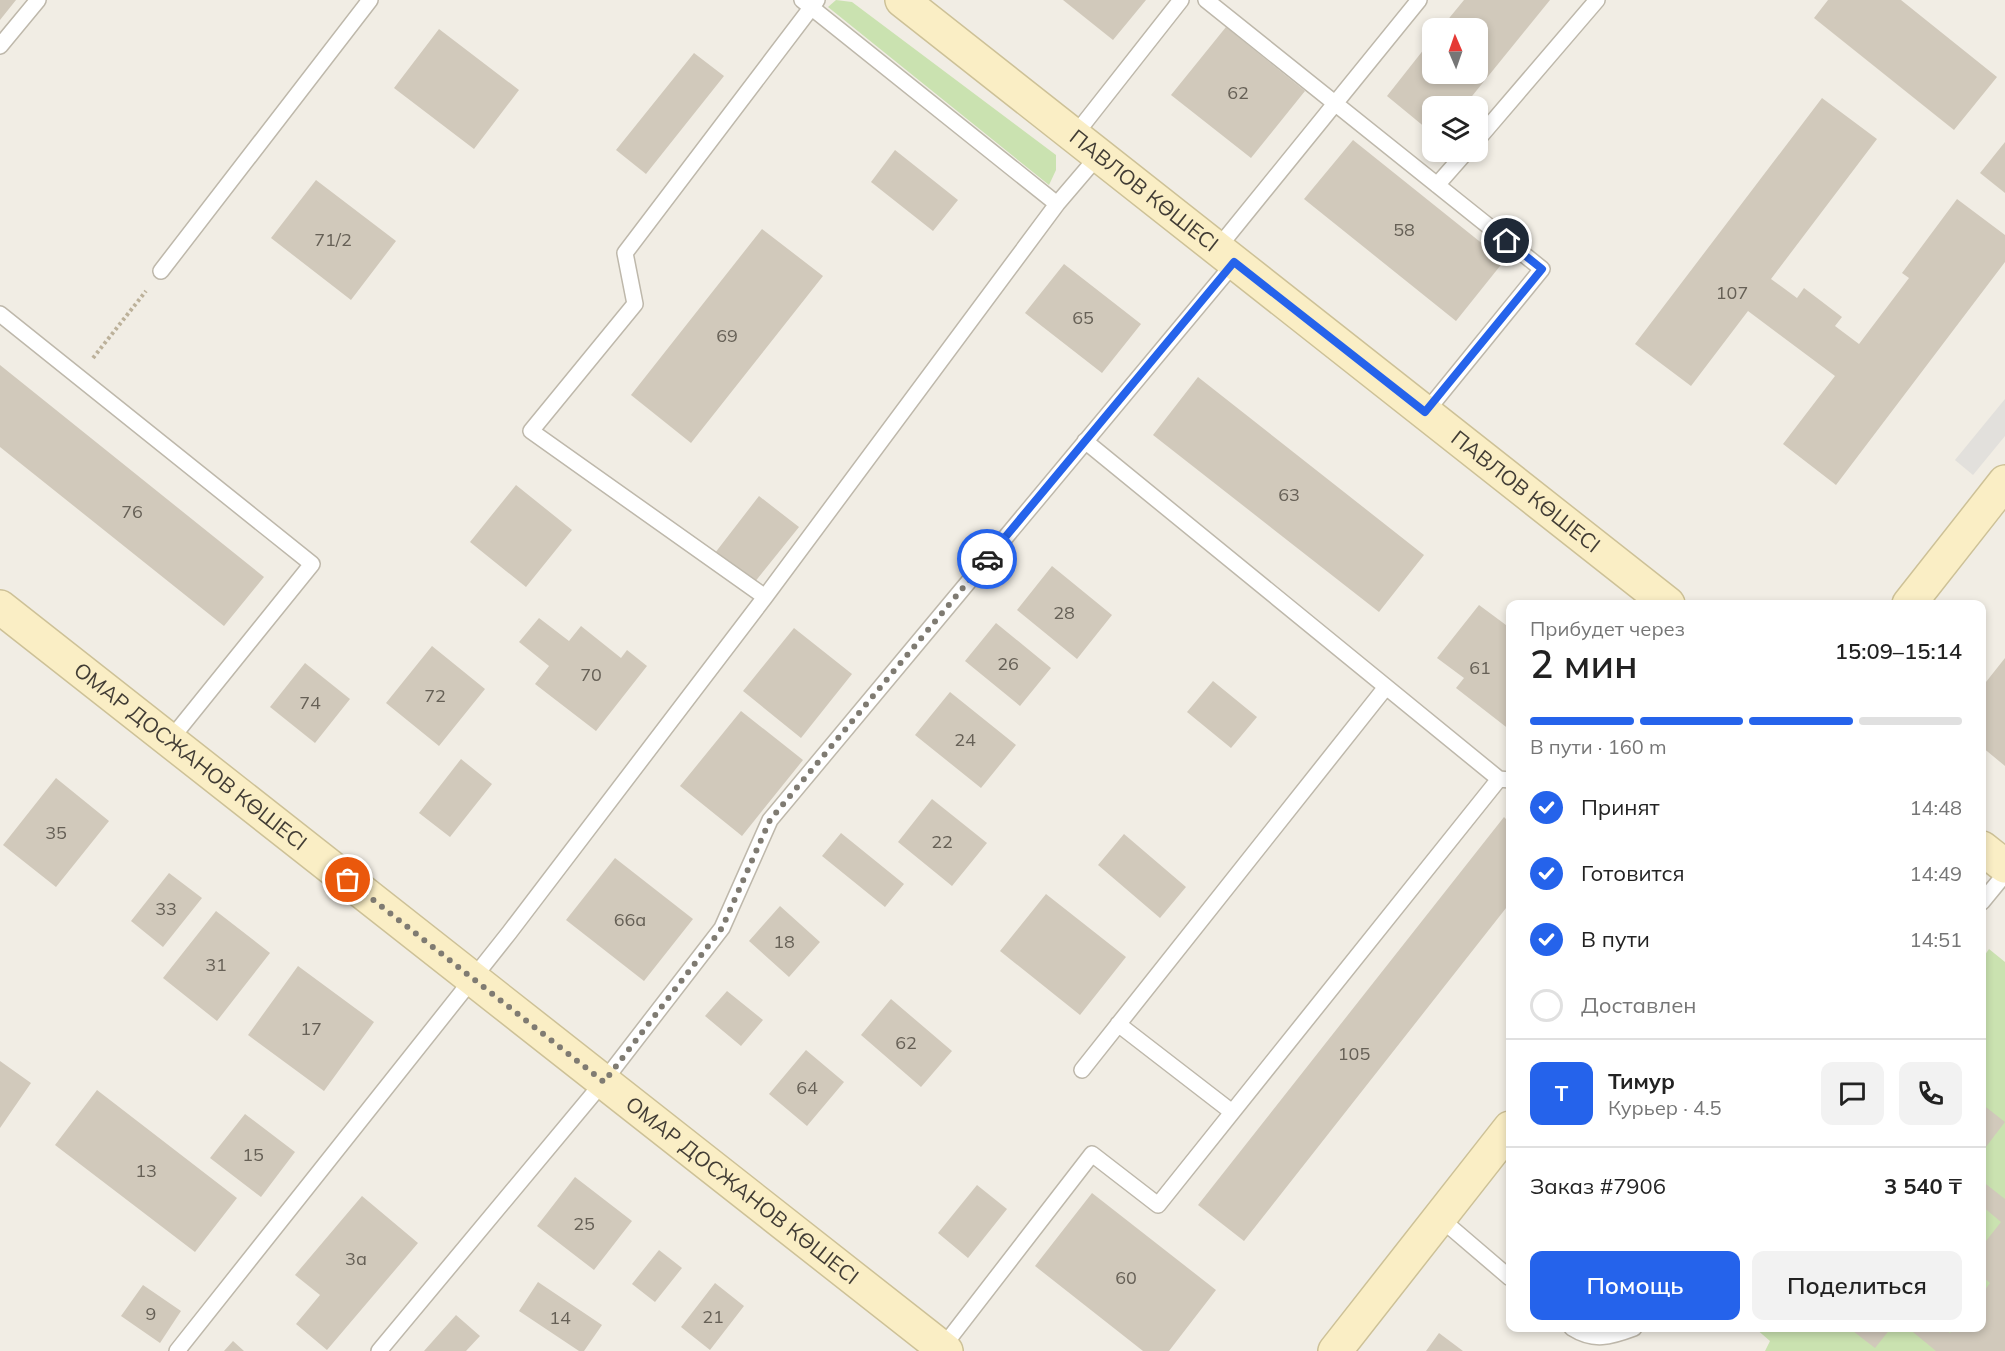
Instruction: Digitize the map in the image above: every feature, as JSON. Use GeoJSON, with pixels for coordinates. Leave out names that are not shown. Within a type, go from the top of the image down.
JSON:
{"type":"FeatureCollection","features":[{"type":"Feature","properties":{"kind":"street","name":"ПАВЛОВ КӨШЕСІ"},"geometry":{"type":"LineString","coordinates":[[902,0],[1663,600]]}},
{"type":"Feature","properties":{"kind":"street"},"geometry":{"type":"LineString","coordinates":[[1912,600],[2005,482]]}},
{"type":"Feature","properties":{"kind":"street","name":"ОМАР ДОСЖАНОВ КӨШЕСІ"},"geometry":{"type":"LineString","coordinates":[[0,607],[944,1349]]}},
{"type":"Feature","properties":{"kind":"street"},"geometry":{"type":"LineString","coordinates":[[1986,851],[2005,866]]}},
{"type":"Feature","properties":{"kind":"street"},"geometry":{"type":"LineString","coordinates":[[1335,1351],[1441,1219],[1506,1133]]}},
{"type":"Feature","properties":{"kind":"lane"},"geometry":{"type":"LineString","coordinates":[[0,46],[38,0]]}},
{"type":"Feature","properties":{"kind":"lane"},"geometry":{"type":"LineString","coordinates":[[161,271],[370,0]]}},
{"type":"Feature","properties":{"kind":"lane"},"geometry":{"type":"LineString","coordinates":[[177,1351],[473,978],[765,597],[1057,204],[1086,146],[1181,0]]}},
{"type":"Feature","properties":{"kind":"lane"},"geometry":{"type":"LineString","coordinates":[[1206,0],[1542,269],[1425,412]]}},
{"type":"Feature","properties":{"kind":"lane"},"geometry":{"type":"LineString","coordinates":[[379,1351],[604,1082],[722,928],[770,820],[1085,441],[1226,256],[1335,104],[1419,0]]}},
{"type":"Feature","properties":{"kind":"lane"},"geometry":{"type":"LineString","coordinates":[[1488,127],[1598,0]]}},
{"type":"Feature","properties":{"kind":"lane"},"geometry":{"type":"LineString","coordinates":[[765,597],[531,431],[635,304],[625,253],[810,3],[1057,204]]}},
{"type":"Feature","properties":{"kind":"lane"},"geometry":{"type":"LineString","coordinates":[[1437,185],[1457,162]]}},
{"type":"Feature","properties":{"kind":"lane"},"geometry":{"type":"LineString","coordinates":[[0,314],[312,564],[170,740]]}},
{"type":"Feature","properties":{"kind":"lane"},"geometry":{"type":"LineString","coordinates":[[944,1349],[1092,1154],[1158,1205],[1505,780],[1386,687],[1085,441]]}},
{"type":"Feature","properties":{"kind":"lane"},"geometry":{"type":"LineString","coordinates":[[1082,1070],[1386,687]]}},
{"type":"Feature","properties":{"kind":"lane"},"geometry":{"type":"LineString","coordinates":[[1986,897],[2005,874]]}},
{"type":"Feature","properties":{"kind":"lane"},"geometry":{"type":"LineString","coordinates":[[1118,1024],[1232,1112]]}},
{"type":"Feature","properties":{"kind":"lane"},"geometry":{"type":"LineString","coordinates":[[1441,1219],[1506,1275]]}},
{"type":"Feature","properties":{"kind":"lane"},"geometry":{"type":"LineString","coordinates":[[1578,1332],[1585,1336],[1605,1338],[1622,1332]]}},
{"type":"Feature","properties":{"kind":"path"},"geometry":{"type":"LineString","coordinates":[[78,376],[161,271]]}},
{"type":"Feature","properties":{"kind":"green space"},"geometry":{"type":"Polygon","coordinates":[[[836,0],[852,2],[1056,155],[1056,170],[1049,185],[828,7],[836,0]]]}},
{"type":"Feature","properties":{"kind":"green space"},"geometry":{"type":"Polygon","coordinates":[[[1989,949],[2005,962],[2005,1351],[1765,1351],[1770,1341],[1760,1332],[1986,1332],[1986,953],[1989,949]]]}},
{"type":"Feature","properties":{"kind":"shaded area"},"geometry":{"type":"Polygon","coordinates":[[[2005,399],[2005,436],[1973,475],[1955,460],[2005,399]]]}},
{"type":"Feature","properties":{"kind":"building"},"geometry":{"type":"Polygon","coordinates":[[[0,0],[16,0],[0,20],[0,0]]]}},
{"type":"Feature","properties":{"kind":"building"},"geometry":{"type":"Polygon","coordinates":[[[1063,0],[1146,0],[1113,40],[1063,0]]]}},
{"type":"Feature","properties":{"kind":"building"},"geometry":{"type":"Polygon","coordinates":[[[1464,0],[1550,0],[1488,76],[1488,18],[1449,18],[1464,0]]]}},
{"type":"Feature","properties":{"kind":"building"},"geometry":{"type":"Polygon","coordinates":[[[1828,0],[1901,0],[1997,77],[1954,130],[1814,18],[1828,0]]]}},
{"type":"Feature","properties":{"kind":"building"},"geometry":{"type":"Polygon","coordinates":[[[1226,27],[1305,91],[1251,158],[1171,95],[1226,27]]]}},
{"type":"Feature","properties":{"kind":"building"},"geometry":{"type":"Polygon","coordinates":[[[439,29],[519,90],[474,149],[394,88],[439,29]]]}},
{"type":"Feature","properties":{"kind":"building"},"geometry":{"type":"Polygon","coordinates":[[[1422,52],[1422,84],[1482,84],[1472,96],[1422,96],[1422,125],[1387,96],[1422,52]]]}},
{"type":"Feature","properties":{"kind":"building"},"geometry":{"type":"Polygon","coordinates":[[[694,53],[724,76],[646,174],[616,150],[694,53]]]}},
{"type":"Feature","properties":{"kind":"building"},"geometry":{"type":"Polygon","coordinates":[[[1822,98],[1877,139],[1771,279],[1797,298],[1804,288],[1842,317],[1835,326],[1859,344],[1909,278],[1902,273],[1957,199],[2005,235],[2005,262],[1836,485],[1783,444],[1835,376],[1748,311],[1691,386],[1635,344],[1822,98]]]}},
{"type":"Feature","properties":{"kind":"building"},"geometry":{"type":"Polygon","coordinates":[[[1353,140],[1504,261],[1456,321],[1304,199],[1353,140]]]}},
{"type":"Feature","properties":{"kind":"building"},"geometry":{"type":"Polygon","coordinates":[[[2005,142],[2005,193],[1980,173],[2005,142]]]}},
{"type":"Feature","properties":{"kind":"building"},"geometry":{"type":"Polygon","coordinates":[[[895,150],[958,200],[933,231],[871,182],[895,150]]]}},
{"type":"Feature","properties":{"kind":"building"},"geometry":{"type":"Polygon","coordinates":[[[316,180],[396,241],[351,300],[271,238],[316,180]]]}},
{"type":"Feature","properties":{"kind":"building"},"geometry":{"type":"Polygon","coordinates":[[[762,229],[823,276],[691,443],[631,395],[762,229]]]}},
{"type":"Feature","properties":{"kind":"building"},"geometry":{"type":"Polygon","coordinates":[[[1064,264],[1141,324],[1102,373],[1025,313],[1064,264]]]}},
{"type":"Feature","properties":{"kind":"building"},"geometry":{"type":"Polygon","coordinates":[[[0,365],[264,577],[224,626],[0,447],[0,365]]]}},
{"type":"Feature","properties":{"kind":"building"},"geometry":{"type":"Polygon","coordinates":[[[1198,377],[1424,555],[1379,612],[1153,435],[1198,377]]]}},
{"type":"Feature","properties":{"kind":"building"},"geometry":{"type":"Polygon","coordinates":[[[516,485],[572,530],[526,587],[470,542],[516,485]]]}},
{"type":"Feature","properties":{"kind":"building"},"geometry":{"type":"Polygon","coordinates":[[[759,496],[799,527],[754,583],[715,553],[759,496]]]}},
{"type":"Feature","properties":{"kind":"building"},"geometry":{"type":"Polygon","coordinates":[[[1052,566],[1112,615],[1077,659],[1017,610],[1052,566]]]}},
{"type":"Feature","properties":{"kind":"building"},"geometry":{"type":"Polygon","coordinates":[[[1479,605],[1506,625],[1506,727],[1456,688],[1464,678],[1437,658],[1479,605]]]}},
{"type":"Feature","properties":{"kind":"building"},"geometry":{"type":"Polygon","coordinates":[[[539,618],[569,641],[581,626],[621,658],[627,650],[647,666],[596,731],[535,684],[549,666],[519,642],[539,618]]]}},
{"type":"Feature","properties":{"kind":"building"},"geometry":{"type":"Polygon","coordinates":[[[996,623],[1051,668],[1020,706],[965,661],[996,623]]]}},
{"type":"Feature","properties":{"kind":"building"},"geometry":{"type":"Polygon","coordinates":[[[794,628],[852,674],[801,738],[743,691],[794,628]]]}},
{"type":"Feature","properties":{"kind":"building"},"geometry":{"type":"Polygon","coordinates":[[[432,646],[485,689],[439,746],[386,703],[432,646]]]}},
{"type":"Feature","properties":{"kind":"building"},"geometry":{"type":"Polygon","coordinates":[[[2005,658],[2005,766],[1986,750],[1986,682],[2005,658]]]}},
{"type":"Feature","properties":{"kind":"building"},"geometry":{"type":"Polygon","coordinates":[[[305,663],[350,699],[315,743],[270,707],[305,663]]]}},
{"type":"Feature","properties":{"kind":"building"},"geometry":{"type":"Polygon","coordinates":[[[1213,681],[1257,717],[1231,748],[1187,712],[1213,681]]]}},
{"type":"Feature","properties":{"kind":"building"},"geometry":{"type":"Polygon","coordinates":[[[950,692],[1016,745],[981,788],[915,735],[950,692]]]}},
{"type":"Feature","properties":{"kind":"building"},"geometry":{"type":"Polygon","coordinates":[[[741,711],[803,760],[742,836],[680,786],[741,711]]]}},
{"type":"Feature","properties":{"kind":"building"},"geometry":{"type":"Polygon","coordinates":[[[461,759],[492,784],[450,837],[419,813],[461,759]]]}},
{"type":"Feature","properties":{"kind":"building"},"geometry":{"type":"Polygon","coordinates":[[[56,778],[109,821],[56,887],[3,845],[56,778]]]}},
{"type":"Feature","properties":{"kind":"building"},"geometry":{"type":"Polygon","coordinates":[[[932,799],[987,843],[952,886],[898,842],[932,799]]]}},
{"type":"Feature","properties":{"kind":"building"},"geometry":{"type":"Polygon","coordinates":[[[1504,817],[1506,819],[1506,908],[1244,1241],[1198,1205],[1504,817]]]}},
{"type":"Feature","properties":{"kind":"building"},"geometry":{"type":"Polygon","coordinates":[[[841,833],[904,884],[885,907],[822,856],[841,833]]]}},
{"type":"Feature","properties":{"kind":"building"},"geometry":{"type":"Polygon","coordinates":[[[1124,834],[1186,887],[1160,918],[1098,865],[1124,834]]]}},
{"type":"Feature","properties":{"kind":"building"},"geometry":{"type":"Polygon","coordinates":[[[615,858],[693,919],[644,981],[566,920],[615,858]]]}},
{"type":"Feature","properties":{"kind":"building"},"geometry":{"type":"Polygon","coordinates":[[[169,873],[202,898],[163,947],[131,921],[169,873]]]}},
{"type":"Feature","properties":{"kind":"building"},"geometry":{"type":"Polygon","coordinates":[[[1046,894],[1126,957],[1080,1015],[1000,951],[1046,894]]]}},
{"type":"Feature","properties":{"kind":"building"},"geometry":{"type":"Polygon","coordinates":[[[780,906],[820,942],[789,977],[749,941],[780,906]]]}},
{"type":"Feature","properties":{"kind":"building"},"geometry":{"type":"Polygon","coordinates":[[[216,911],[270,953],[217,1021],[163,978],[216,911]]]}},
{"type":"Feature","properties":{"kind":"building"},"geometry":{"type":"Polygon","coordinates":[[[298,966],[374,1022],[324,1091],[248,1035],[298,966]]]}},
{"type":"Feature","properties":{"kind":"building"},"geometry":{"type":"Polygon","coordinates":[[[727,991],[763,1020],[741,1046],[705,1016],[727,991]]]}},
{"type":"Feature","properties":{"kind":"building"},"geometry":{"type":"Polygon","coordinates":[[[891,999],[952,1051],[921,1087],[861,1035],[891,999]]]}},
{"type":"Feature","properties":{"kind":"building"},"geometry":{"type":"Polygon","coordinates":[[[806,1050],[844,1082],[807,1126],[769,1094],[806,1050]]]}},
{"type":"Feature","properties":{"kind":"building"},"geometry":{"type":"Polygon","coordinates":[[[0,1061],[31,1083],[0,1128],[0,1061]]]}},
{"type":"Feature","properties":{"kind":"building"},"geometry":{"type":"Polygon","coordinates":[[[97,1090],[237,1198],[195,1252],[55,1145],[97,1090]]]}},
{"type":"Feature","properties":{"kind":"building"},"geometry":{"type":"Polygon","coordinates":[[[1986,1107],[2005,1122],[1986,1147],[1986,1107]]]}},
{"type":"Feature","properties":{"kind":"building"},"geometry":{"type":"Polygon","coordinates":[[[245,1114],[295,1152],[261,1197],[210,1158],[245,1114]]]}},
{"type":"Feature","properties":{"kind":"building"},"geometry":{"type":"Polygon","coordinates":[[[575,1177],[632,1221],[594,1270],[537,1226],[575,1177]]]}},
{"type":"Feature","properties":{"kind":"building"},"geometry":{"type":"Polygon","coordinates":[[[1986,1184],[2005,1199],[2005,1351],[1936,1351],[1913,1332],[1986,1332],[1986,1288],[1990,1283],[1986,1280],[1986,1241],[2001,1222],[1986,1209],[1986,1184]]]}},
{"type":"Feature","properties":{"kind":"building"},"geometry":{"type":"Polygon","coordinates":[[[977,1185],[1007,1209],[968,1258],[938,1233],[977,1185]]]}},
{"type":"Feature","properties":{"kind":"building"},"geometry":{"type":"Polygon","coordinates":[[[1092,1193],[1216,1290],[1169,1351],[1143,1351],[1035,1266],[1092,1193]]]}},
{"type":"Feature","properties":{"kind":"building"},"geometry":{"type":"Polygon","coordinates":[[[362,1196],[418,1243],[327,1350],[296,1324],[320,1295],[295,1275],[362,1196]]]}},
{"type":"Feature","properties":{"kind":"building"},"geometry":{"type":"Polygon","coordinates":[[[659,1250],[682,1268],[655,1302],[632,1284],[659,1250]]]}},
{"type":"Feature","properties":{"kind":"building"},"geometry":{"type":"Polygon","coordinates":[[[538,1282],[602,1325],[584,1351],[579,1351],[519,1311],[538,1282]]]}},
{"type":"Feature","properties":{"kind":"building"},"geometry":{"type":"Polygon","coordinates":[[[715,1283],[744,1306],[710,1350],[681,1327],[715,1283]]]}},
{"type":"Feature","properties":{"kind":"building"},"geometry":{"type":"Polygon","coordinates":[[[143,1285],[181,1311],[160,1343],[121,1316],[143,1285]]]}},
{"type":"Feature","properties":{"kind":"building"},"geometry":{"type":"Polygon","coordinates":[[[456,1315],[480,1336],[466,1351],[424,1351],[456,1315]]]}},
{"type":"Feature","properties":{"kind":"building"},"geometry":{"type":"Polygon","coordinates":[[[1854,1332],[1888,1332],[1875,1348],[1854,1332]]]}},
{"type":"Feature","properties":{"kind":"building"},"geometry":{"type":"Polygon","coordinates":[[[1439,1333],[1463,1351],[1426,1351],[1439,1333]]]}},
{"type":"Feature","properties":{"kind":"building"},"geometry":{"type":"Polygon","coordinates":[[[233,1341],[244,1351],[224,1351],[233,1341]]]}},
{"type":"Feature","properties":{"kind":"way so far"},"geometry":{"type":"LineString","coordinates":[[348,880],[604,1082],[722,928],[770,820],[987,559]]}},
{"type":"Feature","properties":{"kind":"route"},"geometry":{"type":"LineString","coordinates":[[987,559],[1234,262],[1425,412],[1542,269],[1507,241]]}}]}
